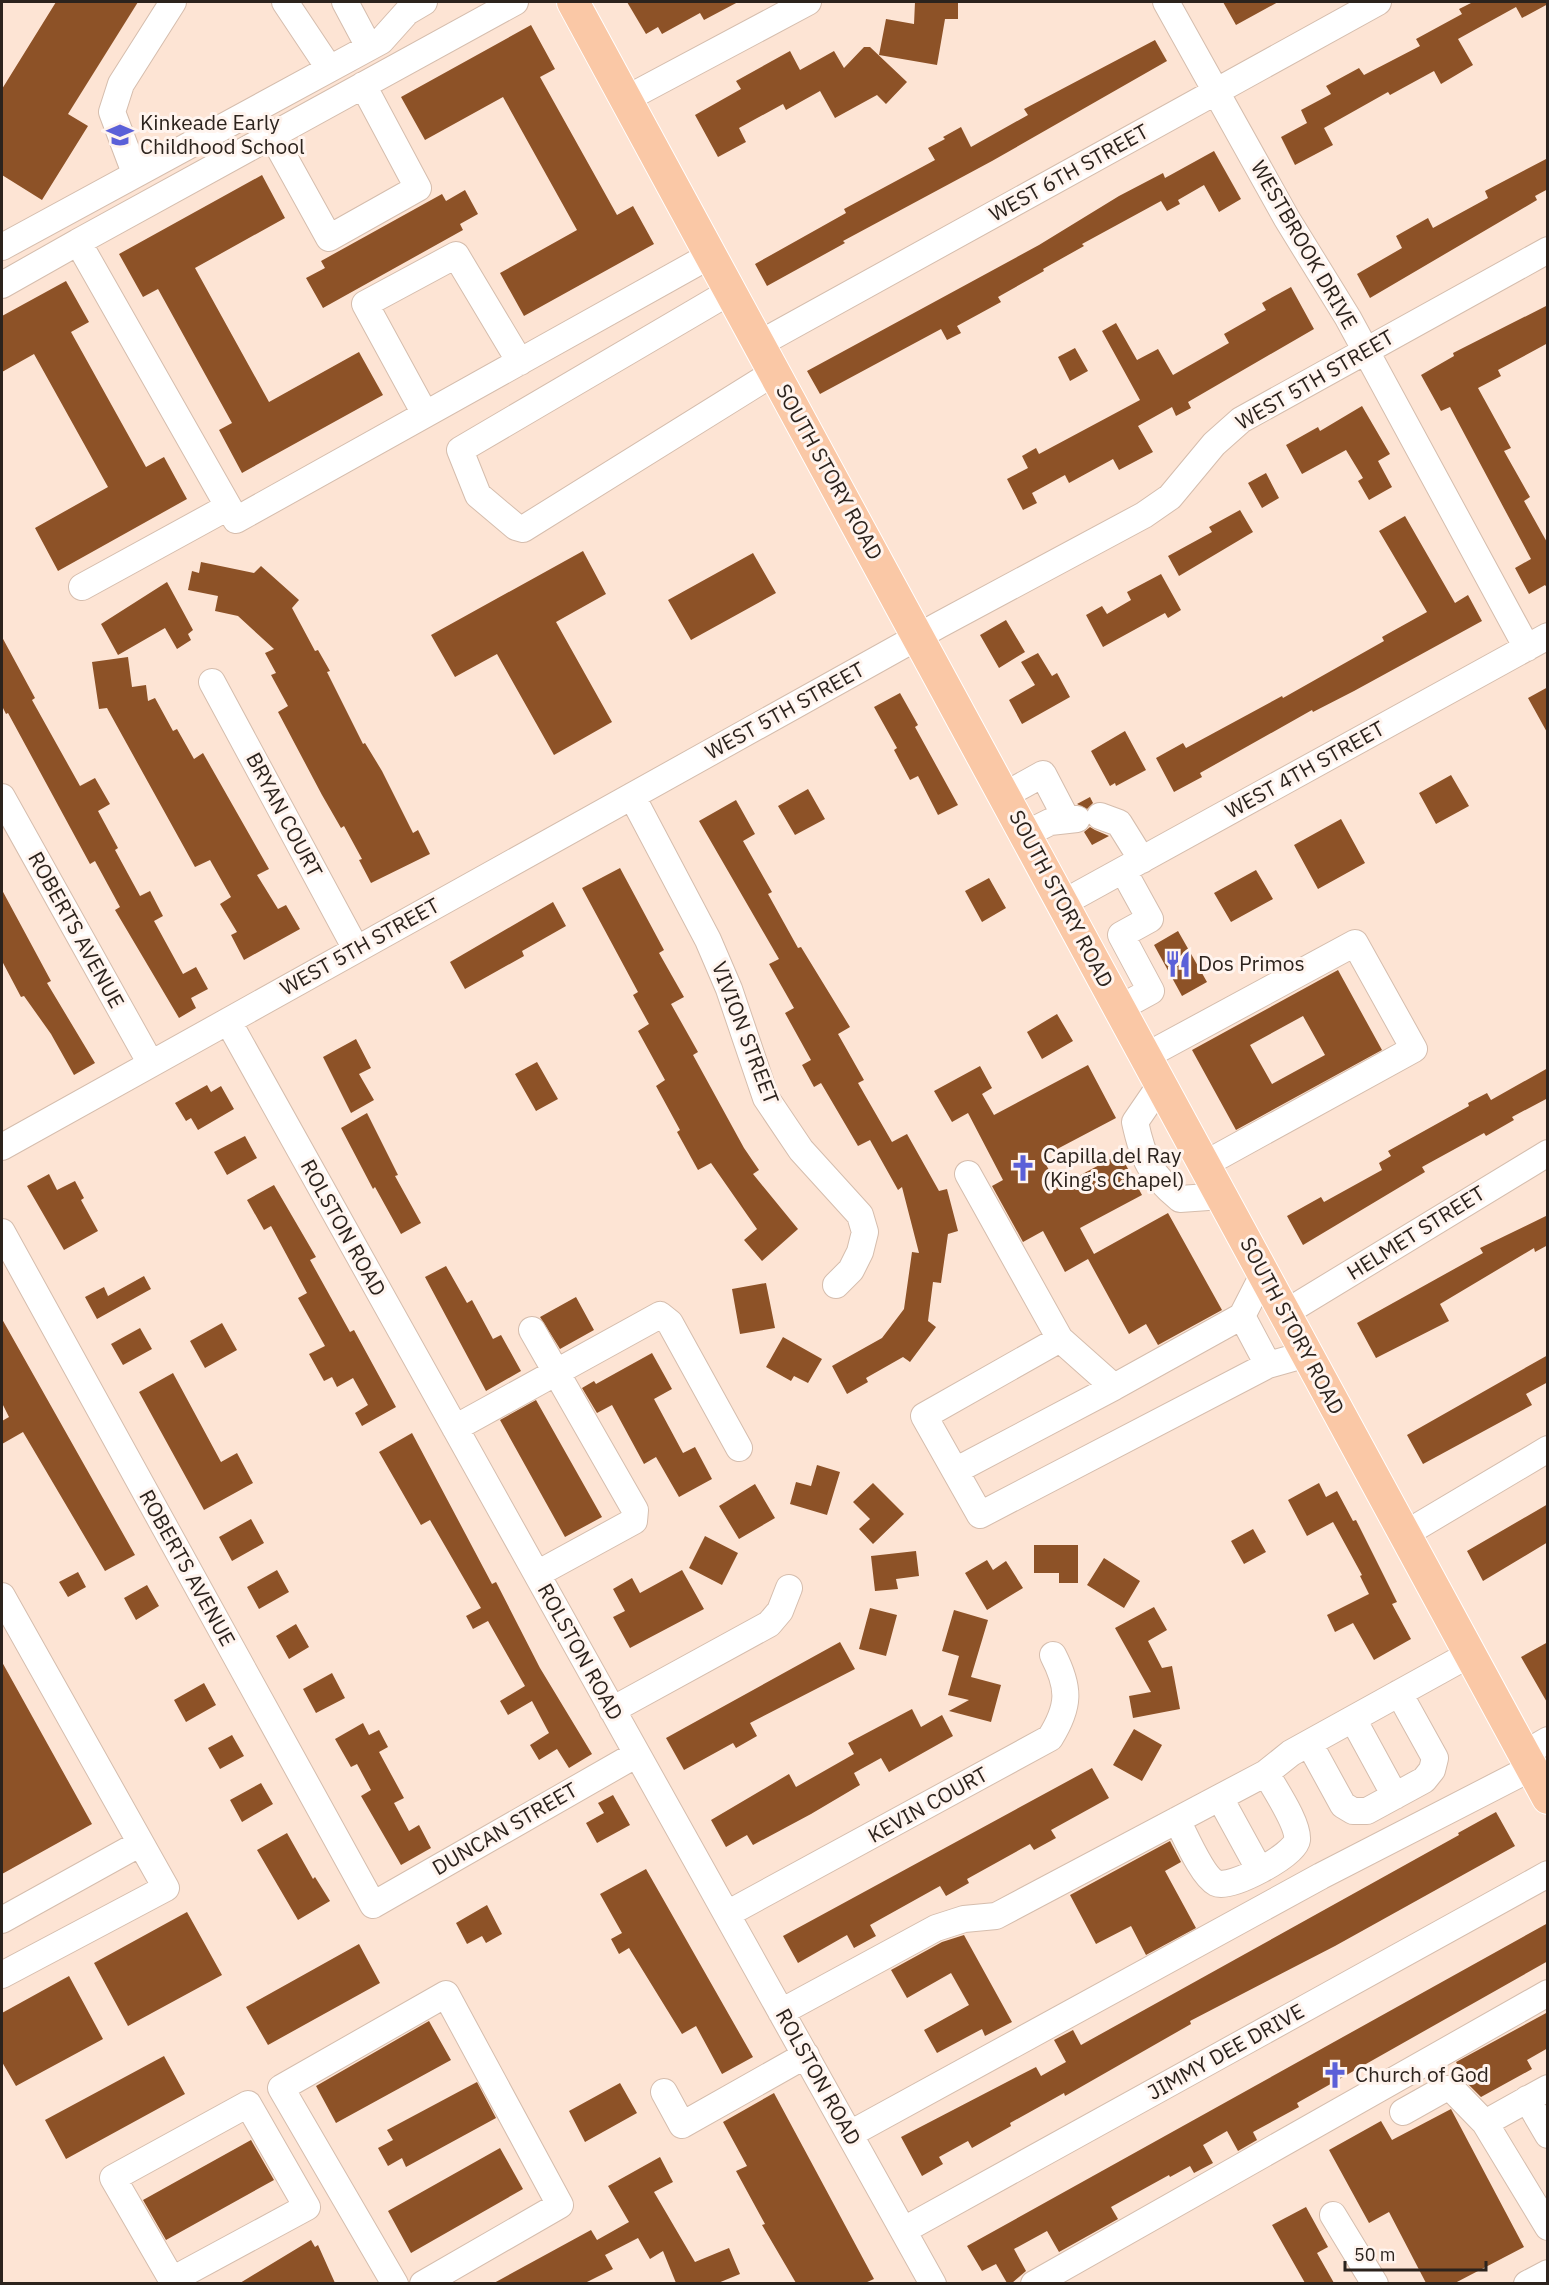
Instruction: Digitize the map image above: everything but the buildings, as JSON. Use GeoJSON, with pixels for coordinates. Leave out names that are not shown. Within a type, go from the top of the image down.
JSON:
{"type":"FeatureCollection","features":[{"type":"Feature","properties":{"kind":"main road","name":"SOUTH STORY ROAD"},"geometry":{"type":"LineString","coordinates":[[573,2],[1470,1654],[1534,1754],[1548,1798]]}},
{"type":"Feature","properties":{"kind":"street"},"geometry":{"type":"LineString","coordinates":[[135,173],[112,112],[121,84],[173,2]]}},
{"type":"Feature","properties":{"kind":"street"},"geometry":{"type":"LineString","coordinates":[[285,2],[329,68]]}},
{"type":"Feature","properties":{"kind":"street"},"geometry":{"type":"LineString","coordinates":[[345,2],[369,47]]}},
{"type":"Feature","properties":{"kind":"street"},"geometry":{"type":"LineString","coordinates":[[2,247],[369,47],[381,40],[399,11],[406,12],[424,2]]}},
{"type":"Feature","properties":{"kind":"street"},"geometry":{"type":"LineString","coordinates":[[2,285],[514,2]]}},
{"type":"Feature","properties":{"kind":"street"},"geometry":{"type":"LineString","coordinates":[[626,99],[808,2]]}},
{"type":"Feature","properties":{"kind":"street","name":"WESTBROOK DRIVE"},"geometry":{"type":"LineString","coordinates":[[1166,2],[1287,219],[1537,642]]}},
{"type":"Feature","properties":{"kind":"street","name":"WEST 6TH STREET"},"geometry":{"type":"LineString","coordinates":[[759,344],[1378,2]]}},
{"type":"Feature","properties":{"kind":"street"},"geometry":{"type":"LineString","coordinates":[[272,135],[329,238],[418,188],[363,85]]}},
{"type":"Feature","properties":{"kind":"street"},"geometry":{"type":"LineString","coordinates":[[78,242],[236,519],[711,255]]}},
{"type":"Feature","properties":{"kind":"street","name":"WEST 5TH STREET"},"geometry":{"type":"LineString","coordinates":[[2,1147],[919,636],[1144,515],[1170,497],[1214,444],[1240,420],[1548,250]]}},
{"type":"Feature","properties":{"kind":"street"},"geometry":{"type":"LineString","coordinates":[[425,414],[364,304],[456,255],[520,362]]}},
{"type":"Feature","properties":{"kind":"street"},"geometry":{"type":"LineString","coordinates":[[731,291],[460,450],[478,495],[516,527],[523,529],[775,372]]}},
{"type":"Feature","properties":{"kind":"street"},"geometry":{"type":"LineString","coordinates":[[82,587],[228,507]]}},
{"type":"Feature","properties":{"kind":"street","name":"WEST 4TH STREET"},"geometry":{"type":"LineString","coordinates":[[1064,903],[1537,642]]}},
{"type":"Feature","properties":{"kind":"street","name":"BRYAN COURT"},"geometry":{"type":"LineString","coordinates":[[212,682],[356,949]]}},
{"type":"Feature","properties":{"kind":"street"},"geometry":{"type":"LineString","coordinates":[[1005,795],[1043,774],[1081,818]]}},
{"type":"Feature","properties":{"kind":"street","name":"VIVION STREET"},"geometry":{"type":"LineString","coordinates":[[632,796],[708,940],[729,989],[766,1098],[801,1150],[860,1215],[864,1232],[860,1252],[851,1270],[836,1285]]}},
{"type":"Feature","properties":{"kind":"street","name":"ROBERTS AVENUE"},"geometry":{"type":"LineString","coordinates":[[2,797],[151,1064]]}},
{"type":"Feature","properties":{"kind":"street"},"geometry":{"type":"LineString","coordinates":[[1026,834],[1050,822],[1081,818],[1119,823],[1150,919],[1089,951]]}},
{"type":"Feature","properties":{"kind":"street"},"geometry":{"type":"LineString","coordinates":[[1120,1008],[1151,991],[1121,935]]}},
{"type":"Feature","properties":{"kind":"street"},"geometry":{"type":"LineString","coordinates":[[1146,1056],[1355,943],[1414,1049],[1205,1164]]}},
{"type":"Feature","properties":{"kind":"street","name":"ROLSTON ROAD"},"geometry":{"type":"LineString","coordinates":[[228,1021],[933,2283]]}},
{"type":"Feature","properties":{"kind":"street"},"geometry":{"type":"LineString","coordinates":[[1161,1084],[1135,1122],[1142,1156],[1162,1185],[1180,1199],[1222,1196]]}},
{"type":"Feature","properties":{"kind":"street","name":"HELMET STREET"},"geometry":{"type":"LineString","coordinates":[[1286,1313],[1548,1153]]}},
{"type":"Feature","properties":{"kind":"street"},"geometry":{"type":"LineString","coordinates":[[968,1173],[1060,1339],[1114,1387]]}},
{"type":"Feature","properties":{"kind":"street","name":"ROBERTS AVENUE"},"geometry":{"type":"LineString","coordinates":[[2,1232],[373,1905]]}},
{"type":"Feature","properties":{"kind":"street"},"geometry":{"type":"LineString","coordinates":[[955,1471],[1242,1316],[1264,1273]]}},
{"type":"Feature","properties":{"kind":"street"},"geometry":{"type":"LineString","coordinates":[[455,1428],[660,1315],[670,1323],[740,1448]]}},
{"type":"Feature","properties":{"kind":"street"},"geometry":{"type":"LineString","coordinates":[[1242,1316],[1268,1365]]}},
{"type":"Feature","properties":{"kind":"street"},"geometry":{"type":"LineString","coordinates":[[532,1330],[635,1510],[634,1521],[537,1574]]}},
{"type":"Feature","properties":{"kind":"street"},"geometry":{"type":"LineString","coordinates":[[1060,1339],[924,1416],[980,1515],[1268,1365],[1307,1353]]}},
{"type":"Feature","properties":{"kind":"street"},"geometry":{"type":"LineString","coordinates":[[1405,1534],[1548,1449]]}},
{"type":"Feature","properties":{"kind":"street"},"geometry":{"type":"LineString","coordinates":[[612,1710],[769,1624],[780,1611],[789,1588]]}},
{"type":"Feature","properties":{"kind":"street"},"geometry":{"type":"LineString","coordinates":[[2,1596],[139,1844],[166,1888],[2,1975]]}},
{"type":"Feature","properties":{"kind":"street"},"geometry":{"type":"LineString","coordinates":[[781,2012],[936,1928],[964,1919],[996,1916],[1266,1773],[1291,1753],[1470,1654]]}},
{"type":"Feature","properties":{"kind":"street","name":"KEVIN COURT"},"geometry":{"type":"LineString","coordinates":[[727,1914],[1050,1738],[1061,1721],[1065,1705],[1065,1680],[1053,1655]]}},
{"type":"Feature","properties":{"kind":"street"},"geometry":{"type":"LineString","coordinates":[[1309,1743],[1343,1805],[1353,1811],[1366,1811],[1424,1780],[1432,1770],[1435,1758],[1399,1693]]}},
{"type":"Feature","properties":{"kind":"street"},"geometry":{"type":"LineString","coordinates":[[1353,1719],[1395,1796]]}},
{"type":"Feature","properties":{"kind":"street","name":"DUNCAN STREET"},"geometry":{"type":"LineString","coordinates":[[373,1905],[637,1754]]}},
{"type":"Feature","properties":{"kind":"street"},"geometry":{"type":"LineString","coordinates":[[850,2134],[1311,1881],[1534,1754]]}},
{"type":"Feature","properties":{"kind":"street"},"geometry":{"type":"LineString","coordinates":[[1177,1820],[1208,1877],[1217,1884],[1232,1884],[1288,1854],[1297,1842],[1297,1830],[1266,1773]]}},
{"type":"Feature","properties":{"kind":"street"},"geometry":{"type":"LineString","coordinates":[[1220,1798],[1259,1869]]}},
{"type":"Feature","properties":{"kind":"street"},"geometry":{"type":"LineString","coordinates":[[2,1920],[139,1844]]}},
{"type":"Feature","properties":{"kind":"street","name":"JIMMY DEE DRIVE"},"geometry":{"type":"LineString","coordinates":[[904,2230],[1548,1874]]}},
{"type":"Feature","properties":{"kind":"street"},"geometry":{"type":"LineString","coordinates":[[1034,2283],[1548,1993]]}},
{"type":"Feature","properties":{"kind":"street"},"geometry":{"type":"LineString","coordinates":[[395,2283],[281,2088],[446,1994],[560,2205],[423,2283]]}},
{"type":"Feature","properties":{"kind":"street"},"geometry":{"type":"LineString","coordinates":[[664,2092],[682,2125],[806,2055]]}},
{"type":"Feature","properties":{"kind":"street"},"geometry":{"type":"LineString","coordinates":[[1403,2112],[1444,2089],[1452,2089],[1485,2123],[1548,2227]]}},
{"type":"Feature","properties":{"kind":"street"},"geometry":{"type":"LineString","coordinates":[[1485,2123],[1537,2093],[1548,2135]]}},
{"type":"Feature","properties":{"kind":"street"},"geometry":{"type":"LineString","coordinates":[[249,2104],[307,2207],[173,2282],[113,2178],[249,2104]]}},
{"type":"Feature","properties":{"kind":"street"},"geometry":{"type":"LineString","coordinates":[[1333,2215],[1375,2283]]}},
{"type":"Feature","properties":{"kind":"street"},"geometry":{"type":"LineString","coordinates":[[1527,2283],[1548,2273]]}},
{"type":"Feature","properties":{"kind":"place","name":"Kinkeade Early Childhood School"},"geometry":{"type":"Point","coordinates":[120,135]}},
{"type":"Feature","properties":{"kind":"place","name":"Dos Primos"},"geometry":{"type":"Point","coordinates":[1178,964]}},
{"type":"Feature","properties":{"kind":"place","name":"Capilla del Ray (King's Chapel)"},"geometry":{"type":"Point","coordinates":[1023,1168]}},
{"type":"Feature","properties":{"kind":"place","name":"Church of God"},"geometry":{"type":"Point","coordinates":[1335,2075]}}]}
